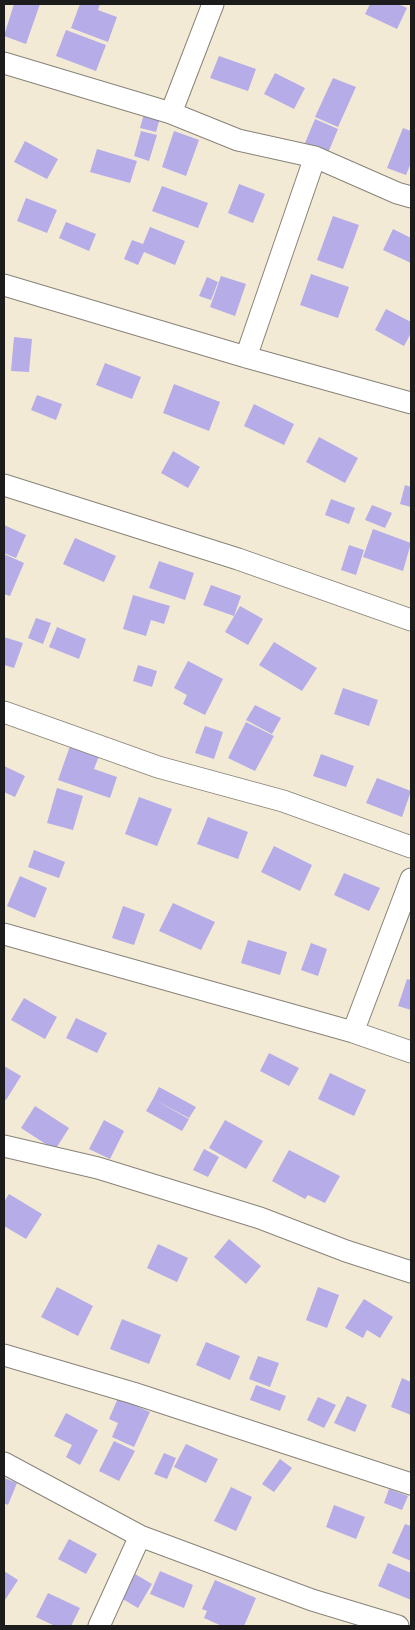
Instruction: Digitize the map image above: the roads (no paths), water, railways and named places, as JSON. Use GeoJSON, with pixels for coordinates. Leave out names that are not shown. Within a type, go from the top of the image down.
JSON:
{"type":"FeatureCollection","features":[{"type":"Feature","properties":{"kind":"street"},"geometry":{"type":"LineString","coordinates":[[171,112],[213,4]]}},
{"type":"Feature","properties":{"kind":"street"},"geometry":{"type":"LineString","coordinates":[[4,63],[171,112],[238,140],[315,157],[411,197]]}},
{"type":"Feature","properties":{"kind":"street"},"geometry":{"type":"LineString","coordinates":[[246,358],[315,157]]}},
{"type":"Feature","properties":{"kind":"street"},"geometry":{"type":"LineString","coordinates":[[4,285],[246,358],[411,403]]}},
{"type":"Feature","properties":{"kind":"street"},"geometry":{"type":"LineString","coordinates":[[4,485],[238,559],[411,620]]}},
{"type":"Feature","properties":{"kind":"street"},"geometry":{"type":"LineString","coordinates":[[4,712],[158,767],[283,801],[411,847]]}},
{"type":"Feature","properties":{"kind":"street"},"geometry":{"type":"LineString","coordinates":[[353,1032],[411,879]]}},
{"type":"Feature","properties":{"kind":"street"},"geometry":{"type":"LineString","coordinates":[[4,934],[353,1032],[411,1052]]}},
{"type":"Feature","properties":{"kind":"street"},"geometry":{"type":"LineString","coordinates":[[4,1146],[98,1168],[260,1218],[346,1251],[411,1272]]}},
{"type":"Feature","properties":{"kind":"street"},"geometry":{"type":"LineString","coordinates":[[4,1355],[133,1393],[411,1484]]}},
{"type":"Feature","properties":{"kind":"street"},"geometry":{"type":"LineString","coordinates":[[4,1462],[140,1536],[312,1600],[398,1626]]}},
{"type":"Feature","properties":{"kind":"street"},"geometry":{"type":"LineString","coordinates":[[98,1626],[140,1536]]}}]}
